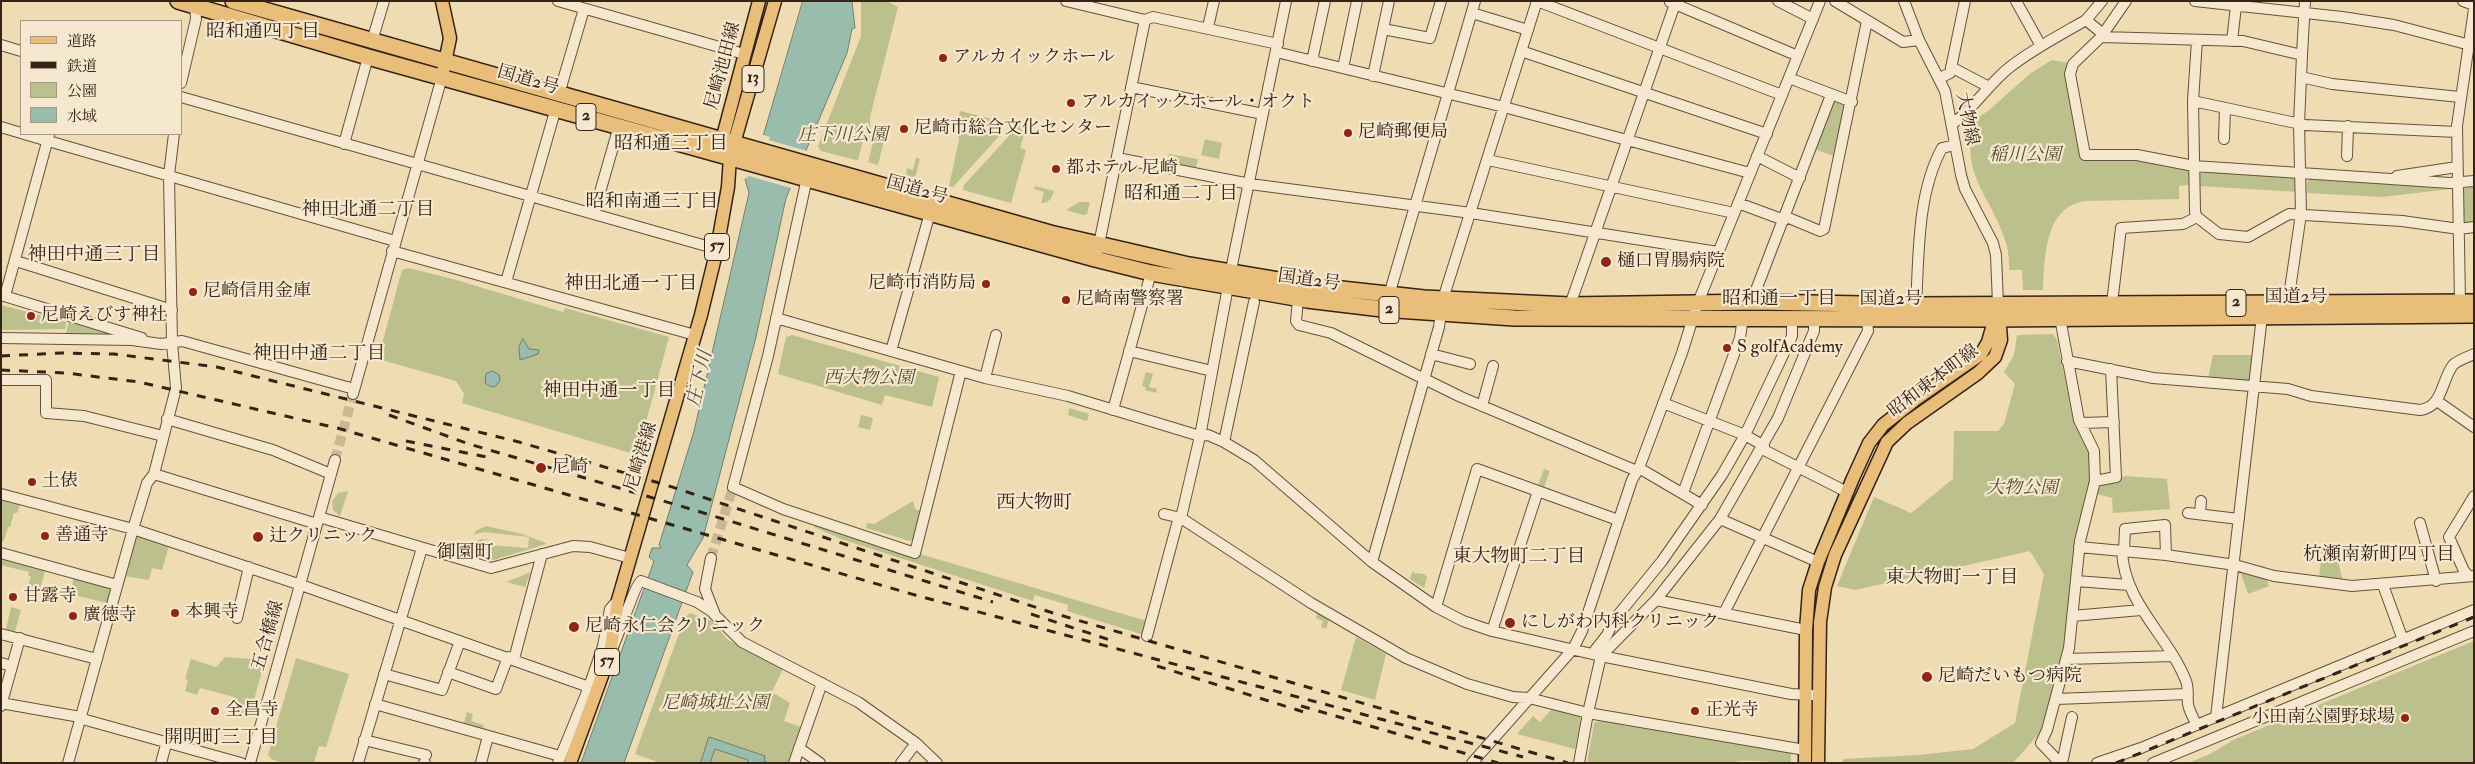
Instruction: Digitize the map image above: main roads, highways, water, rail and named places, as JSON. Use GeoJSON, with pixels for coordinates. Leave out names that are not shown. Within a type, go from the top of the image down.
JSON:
{"type":"FeatureCollection","features":[{"type":"Feature","properties":{"kind":"highway","name":"国道2号"},"geometry":{"type":"LineString","coordinates":[[178,1],[196,4],[368,57],[444,70],[736,150],[930,213],[1097,253],[1231,272],[1273,280],[1389,295],[1441,313],[1570,305],[1694,312],[1743,317],[1867,318],[1998,314],[2112,303],[2467,302]]}},
{"type":"Feature","properties":{"kind":"highway","name":"国道2号"},"geometry":{"type":"LineString","coordinates":[[233,1],[372,41],[444,70]]}},
{"type":"Feature","properties":{"kind":"highway","name":"国道2号"},"geometry":{"type":"LineString","coordinates":[[558,101],[619,126],[736,150]]}},
{"type":"Feature","properties":{"kind":"highway","name":"国道2号"},"geometry":{"type":"LineString","coordinates":[[803,172],[1097,253],[1152,273],[1298,299],[1382,309],[1561,320],[1694,312],[1755,302],[1916,304],[1998,314],[2060,318],[2474,313]]}},
{"type":"Feature","properties":{"kind":"main road"},"geometry":{"type":"LineString","coordinates":[[442,1],[450,38],[444,70]]}},
{"type":"Feature","properties":{"kind":"main road","name":"尼崎池田線"},"geometry":{"type":"LineString","coordinates":[[736,150],[744,54],[759,1]]}},
{"type":"Feature","properties":{"kind":"main road","name":"尼崎池田線"},"geometry":{"type":"LineString","coordinates":[[736,150],[774,1]]}},
{"type":"Feature","properties":{"kind":"main road","name":"尼崎港線"},"geometry":{"type":"LineString","coordinates":[[562,760],[610,654],[618,600],[695,334],[717,249],[736,150]]}},
{"type":"Feature","properties":{"kind":"main road","name":"昭和東本町線"},"geometry":{"type":"LineString","coordinates":[[1805,756],[1806,630],[1809,590],[1818,562],[1865,449],[1875,434],[1903,408],[1978,356],[1986,345],[1998,314]]}},
{"type":"Feature","properties":{"kind":"main road","name":"昭和東本町線"},"geometry":{"type":"LineString","coordinates":[[1818,763],[1820,628],[1825,587],[1835,555],[1887,442],[1898,430],[1992,361],[2000,345],[1998,314]]}},
{"type":"Feature","properties":{"kind":"water"},"geometry":{"type":"Polygon","coordinates":[[[803,1],[852,1],[855,28],[852,29],[847,53],[786,198],[756,337],[703,538],[687,565],[693,572],[624,763],[581,763],[654,561],[649,557],[652,548],[661,548],[659,545],[694,431],[749,193],[745,179],[764,133],[803,1]]]}},
{"type":"Feature","properties":{"kind":"water"},"geometry":{"type":"Polygon","coordinates":[[[523,339],[529,349],[539,350],[538,354],[520,360],[519,347],[523,339]]]}},
{"type":"Feature","properties":{"kind":"water"},"geometry":{"type":"Polygon","coordinates":[[[493,371],[499,375],[500,380],[496,386],[491,387],[485,383],[486,374],[493,371]]]}},
{"type":"Feature","properties":{"kind":"water"},"geometry":{"type":"Polygon","coordinates":[[[709,737],[765,756],[764,761],[769,763],[747,763],[748,760],[715,749],[710,763],[701,763],[709,737]]]}},
{"type":"Feature","properties":{"kind":"tunnel"},"geometry":{"type":"LineString","coordinates":[[335,460],[353,394]]}},
{"type":"Feature","properties":{"kind":"tunnel"},"geometry":{"type":"LineString","coordinates":[[711,558],[733,487]]}},
{"type":"Feature","properties":{"kind":"railway"},"geometry":{"type":"LineString","coordinates":[[1,356],[62,353],[114,354],[217,367],[519,442],[666,485],[1053,613],[1568,763]]}},
{"type":"Feature","properties":{"kind":"railway"},"geometry":{"type":"LineString","coordinates":[[1,370],[66,373],[139,382],[337,428],[915,595],[1523,757]]}},
{"type":"Feature","properties":{"kind":"railway"},"geometry":{"type":"LineString","coordinates":[[389,415],[469,444],[694,510],[993,602]]}},
{"type":"Feature","properties":{"kind":"railway"},"geometry":{"type":"LineString","coordinates":[[406,441],[487,457]]}},
{"type":"Feature","properties":{"kind":"railway"},"geometry":{"type":"LineString","coordinates":[[1031,614],[1110,640]]}},
{"type":"Feature","properties":{"kind":"railway"},"geometry":{"type":"LineString","coordinates":[[2116,763],[2474,617]]}},
{"type":"Feature","properties":{"kind":"railway"},"geometry":{"type":"LineString","coordinates":[[1157,666],[1307,713]]}},
{"type":"Feature","properties":{"kind":"railway"},"geometry":{"type":"LineString","coordinates":[[1301,706],[1498,763]]}},
{"type":"Feature","properties":{"kind":"place","name":"アルカイックホール"},"geometry":{"type":"Point","coordinates":[943,58]}},
{"type":"Feature","properties":{"kind":"place","name":"アルカイックホール・オクト"},"geometry":{"type":"Point","coordinates":[1071,103]}},
{"type":"Feature","properties":{"kind":"place","name":"尼崎市総合文化センター"},"geometry":{"type":"Point","coordinates":[904,129]}},
{"type":"Feature","properties":{"kind":"place","name":"尼崎郵便局"},"geometry":{"type":"Point","coordinates":[1348,133]}},
{"type":"Feature","properties":{"kind":"place","name":"都ホテル 尼崎"},"geometry":{"type":"Point","coordinates":[1056,169]}},
{"type":"Feature","properties":{"kind":"place","name":"樋口胃腸病院"},"geometry":{"type":"Point","coordinates":[1606,262]}},
{"type":"Feature","properties":{"kind":"place","name":"尼崎市消防局"},"geometry":{"type":"Point","coordinates":[986,284]}},
{"type":"Feature","properties":{"kind":"place","name":"尼崎信用金庫"},"geometry":{"type":"Point","coordinates":[193,292]}},
{"type":"Feature","properties":{"kind":"place","name":"尼崎南警察署"},"geometry":{"type":"Point","coordinates":[1066,300]}},
{"type":"Feature","properties":{"kind":"place","name":"尼崎えびす神社"},"geometry":{"type":"Point","coordinates":[31,316]}},
{"type":"Feature","properties":{"kind":"place","name":"S golfAcademy"},"geometry":{"type":"Point","coordinates":[1727,348]}},
{"type":"Feature","properties":{"kind":"place","name":"尼崎"},"geometry":{"type":"Point","coordinates":[541,468]}},
{"type":"Feature","properties":{"kind":"place","name":"土俵"},"geometry":{"type":"Point","coordinates":[32,482]}},
{"type":"Feature","properties":{"kind":"place","name":"善通寺"},"geometry":{"type":"Point","coordinates":[45,536]}},
{"type":"Feature","properties":{"kind":"place","name":"辻クリニック"},"geometry":{"type":"Point","coordinates":[258,537]}},
{"type":"Feature","properties":{"kind":"place","name":"甘露寺"},"geometry":{"type":"Point","coordinates":[13,597]}},
{"type":"Feature","properties":{"kind":"place","name":"本興寺"},"geometry":{"type":"Point","coordinates":[175,613]}},
{"type":"Feature","properties":{"kind":"place","name":"廣徳寺"},"geometry":{"type":"Point","coordinates":[73,616]}},
{"type":"Feature","properties":{"kind":"place","name":"にしがわ内科クリニック"},"geometry":{"type":"Point","coordinates":[1510,623]}},
{"type":"Feature","properties":{"kind":"place","name":"尼崎永仁会クリニック"},"geometry":{"type":"Point","coordinates":[574,627]}},
{"type":"Feature","properties":{"kind":"place","name":"尼崎だいもつ病院"},"geometry":{"type":"Point","coordinates":[1927,677]}},
{"type":"Feature","properties":{"kind":"place","name":"全昌寺"},"geometry":{"type":"Point","coordinates":[215,711]}},
{"type":"Feature","properties":{"kind":"place","name":"正光寺"},"geometry":{"type":"Point","coordinates":[1695,711]}},
{"type":"Feature","properties":{"kind":"place","name":"小田南公園野球場"},"geometry":{"type":"Point","coordinates":[2405,718]}},
{"type":"Feature","properties":{"kind":"district","name":"昭和通四丁目"},"geometry":{"type":"Point","coordinates":[263,33]}},
{"type":"Feature","properties":{"kind":"district","name":"昭和通三丁目"},"geometry":{"type":"Point","coordinates":[671,145]}},
{"type":"Feature","properties":{"kind":"district","name":"昭和通二丁目"},"geometry":{"type":"Point","coordinates":[1181,195]}},
{"type":"Feature","properties":{"kind":"district","name":"昭和南通三丁目"},"geometry":{"type":"Point","coordinates":[652,203]}},
{"type":"Feature","properties":{"kind":"district","name":"神田北通二丁目"},"geometry":{"type":"Point","coordinates":[368,211]}},
{"type":"Feature","properties":{"kind":"district","name":"神田中通三丁目"},"geometry":{"type":"Point","coordinates":[94,256]}},
{"type":"Feature","properties":{"kind":"district","name":"神田北通一丁目"},"geometry":{"type":"Point","coordinates":[631,285]}},
{"type":"Feature","properties":{"kind":"district","name":"昭和通一丁目"},"geometry":{"type":"Point","coordinates":[1779,300]}},
{"type":"Feature","properties":{"kind":"district","name":"神田中通二丁目"},"geometry":{"type":"Point","coordinates":[319,355]}},
{"type":"Feature","properties":{"kind":"district","name":"神田中通一丁目"},"geometry":{"type":"Point","coordinates":[609,392]}},
{"type":"Feature","properties":{"kind":"district","name":"西大物町"},"geometry":{"type":"Point","coordinates":[1034,504]}},
{"type":"Feature","properties":{"kind":"district","name":"御園町"},"geometry":{"type":"Point","coordinates":[465,554]}},
{"type":"Feature","properties":{"kind":"district","name":"杭瀬南新町四丁目"},"geometry":{"type":"Point","coordinates":[2379,556]}},
{"type":"Feature","properties":{"kind":"district","name":"東大物町二丁目"},"geometry":{"type":"Point","coordinates":[1519,558]}},
{"type":"Feature","properties":{"kind":"district","name":"東大物町一丁目"},"geometry":{"type":"Point","coordinates":[1952,579]}},
{"type":"Feature","properties":{"kind":"district","name":"開明町三丁目"},"geometry":{"type":"Point","coordinates":[221,739]}},
{"type":"Feature","properties":{"kind":"park label","name":"庄下川公園"},"geometry":{"type":"Point","coordinates":[843,136]}},
{"type":"Feature","properties":{"kind":"park label","name":"稲川公園"},"geometry":{"type":"Point","coordinates":[2025,156]}},
{"type":"Feature","properties":{"kind":"park label","name":"西大物公園"},"geometry":{"type":"Point","coordinates":[869,379]}},
{"type":"Feature","properties":{"kind":"park label","name":"大物公園"},"geometry":{"type":"Point","coordinates":[2022,489]}},
{"type":"Feature","properties":{"kind":"park label","name":"尼崎城址公園"},"geometry":{"type":"Point","coordinates":[715,704]}},
{"type":"Feature","properties":{"kind":"water label","name":"庄下川"},"geometry":{"type":"Point","coordinates":[701,379]}}]}
